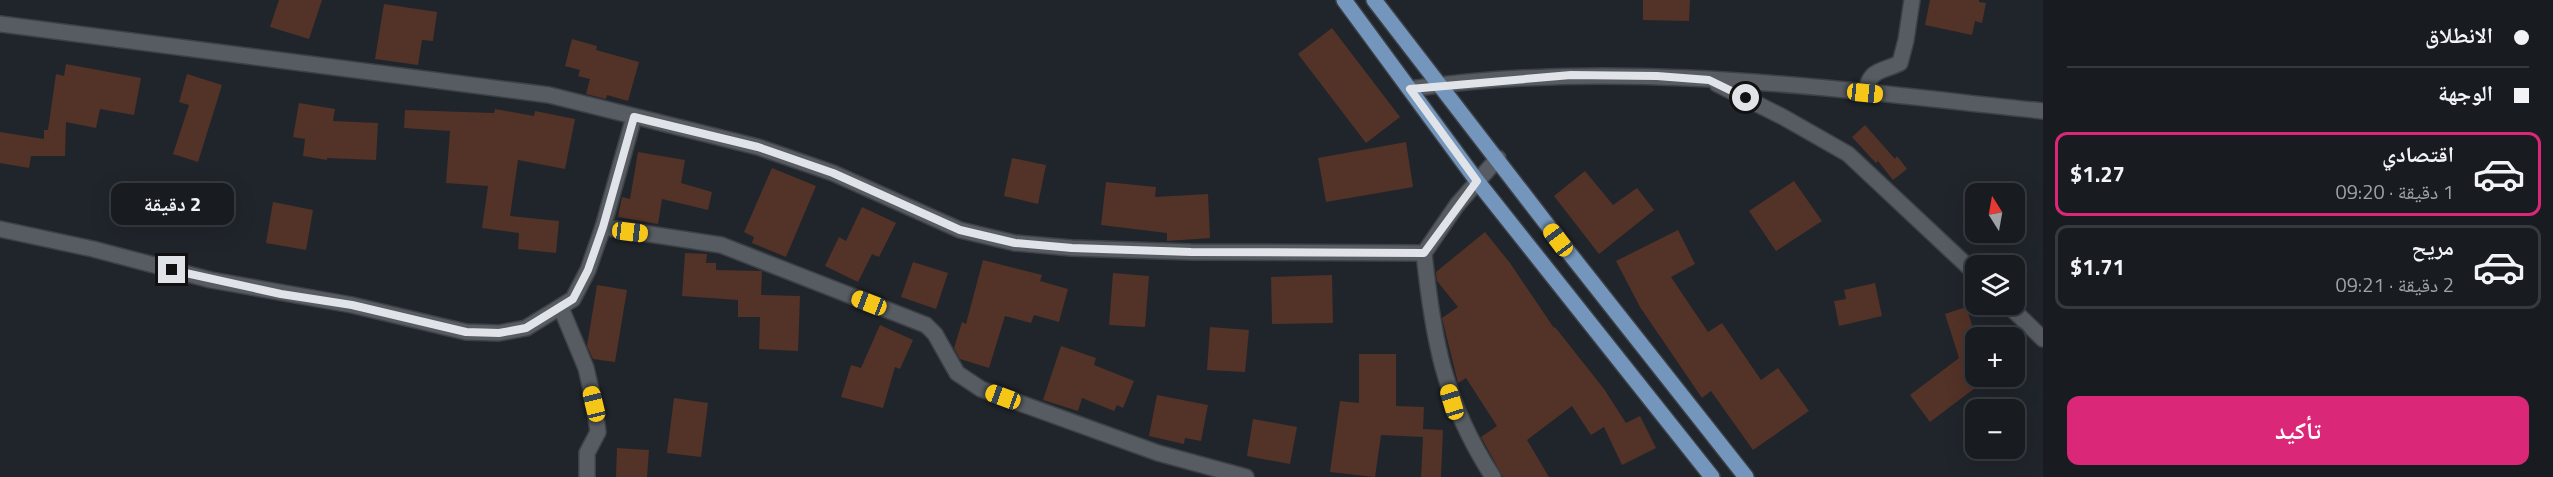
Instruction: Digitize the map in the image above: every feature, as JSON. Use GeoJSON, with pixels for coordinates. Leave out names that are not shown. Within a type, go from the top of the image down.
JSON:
{"type":"FeatureCollection","features":[{"type":"Feature","properties":{"kind":"main road"},"geometry":{"type":"LineString","coordinates":[[1344,0],[1477,181],[1712,477]]}},
{"type":"Feature","properties":{"kind":"main road"},"geometry":{"type":"LineString","coordinates":[[1374,0],[1746,477]]}},
{"type":"Feature","properties":{"kind":"main road"},"geometry":{"type":"LineString","coordinates":[[1601,337],[1622,320]]}},
{"type":"Feature","properties":{"kind":"street"},"geometry":{"type":"LineString","coordinates":[[1865,93],[1869,79],[1878,71],[1900,63],[1912,0]]}},
{"type":"Feature","properties":{"kind":"street"},"geometry":{"type":"LineString","coordinates":[[0,24],[549,95],[758,147],[833,173],[960,230],[1015,243],[1072,248],[1191,252],[1424,253]]}},
{"type":"Feature","properties":{"kind":"street"},"geometry":{"type":"LineString","coordinates":[[1410,89],[1571,75],[1709,80],[2043,111]]}},
{"type":"Feature","properties":{"kind":"street"},"geometry":{"type":"LineString","coordinates":[[1709,80],[1783,117],[1848,154],[1965,264]]}},
{"type":"Feature","properties":{"kind":"street"},"geometry":{"type":"LineString","coordinates":[[0,230],[93,249],[211,280],[352,305],[466,332],[499,333],[526,328],[573,299],[588,270],[603,227],[634,117]]}},
{"type":"Feature","properties":{"kind":"street"},"geometry":{"type":"LineString","coordinates":[[1492,477],[1452,402],[1437,354],[1424,253],[1477,181],[1498,158]]}},
{"type":"Feature","properties":{"kind":"street"},"geometry":{"type":"LineString","coordinates":[[603,227],[721,245],[926,325],[935,334],[957,373],[981,389],[1158,453],[1246,477]]}},
{"type":"Feature","properties":{"kind":"street"},"geometry":{"type":"LineString","coordinates":[[561,308],[586,368],[594,404],[598,432],[587,453],[587,477]]}},
{"type":"Feature","properties":{"kind":"street"},"geometry":{"type":"LineString","coordinates":[[2018,315],[2043,339]]}},
{"type":"Feature","properties":{"kind":"building"},"geometry":{"type":"Polygon","coordinates":[[[279,0],[322,0],[309,39],[270,27],[279,0]]]}},
{"type":"Feature","properties":{"kind":"building"},"geometry":{"type":"Polygon","coordinates":[[[1643,0],[1690,0],[1689,21],[1643,20],[1643,0]]]}},
{"type":"Feature","properties":{"kind":"building"},"geometry":{"type":"Polygon","coordinates":[[[1930,0],[1979,0],[1979,2],[1986,3],[1982,23],[1975,21],[1972,35],[1925,25],[1930,0]]]}},
{"type":"Feature","properties":{"kind":"building"},"geometry":{"type":"Polygon","coordinates":[[[384,4],[437,12],[433,41],[422,40],[418,65],[375,59],[384,4]]]}},
{"type":"Feature","properties":{"kind":"building"},"geometry":{"type":"Polygon","coordinates":[[[1332,28],[1400,117],[1366,143],[1298,54],[1332,28]]]}},
{"type":"Feature","properties":{"kind":"building"},"geometry":{"type":"Polygon","coordinates":[[[572,39],[597,46],[596,50],[639,62],[628,101],[607,95],[606,99],[586,94],[590,79],[578,76],[580,70],[565,66],[572,39]]]}},
{"type":"Feature","properties":{"kind":"building"},"geometry":{"type":"Polygon","coordinates":[[[66,64],[141,78],[134,115],[100,109],[96,128],[66,122],[65,156],[31,156],[29,168],[0,163],[0,132],[44,139],[44,130],[48,130],[56,74],[64,76],[66,64]]]}},
{"type":"Feature","properties":{"kind":"building"},"geometry":{"type":"Polygon","coordinates":[[[187,74],[222,85],[198,162],[173,154],[189,105],[179,102],[187,74]]]}},
{"type":"Feature","properties":{"kind":"building"},"geometry":{"type":"Polygon","coordinates":[[[299,103],[335,109],[333,121],[378,123],[376,160],[327,158],[327,160],[303,156],[305,139],[293,137],[299,103]]]}},
{"type":"Feature","properties":{"kind":"building"},"geometry":{"type":"Polygon","coordinates":[[[495,109],[534,116],[535,111],[575,119],[565,169],[518,160],[510,216],[559,221],[556,253],[518,249],[519,233],[482,228],[488,186],[446,183],[450,131],[404,128],[405,110],[494,113],[495,109]]]}},
{"type":"Feature","properties":{"kind":"building"},"geometry":{"type":"Polygon","coordinates":[[[1865,125],[1907,169],[1893,180],[1878,161],[1876,163],[1852,137],[1865,125]]]}},
{"type":"Feature","properties":{"kind":"building"},"geometry":{"type":"Polygon","coordinates":[[[1406,142],[1413,187],[1326,202],[1318,158],[1406,142]]]}},
{"type":"Feature","properties":{"kind":"building"},"geometry":{"type":"Polygon","coordinates":[[[638,152],[685,160],[681,183],[712,192],[708,210],[662,199],[658,224],[618,217],[622,197],[630,199],[638,152]]]}},
{"type":"Feature","properties":{"kind":"building"},"geometry":{"type":"Polygon","coordinates":[[[1012,158],[1046,165],[1038,204],[1004,196],[1012,158]]]}},
{"type":"Feature","properties":{"kind":"building"},"geometry":{"type":"Polygon","coordinates":[[[772,168],[816,186],[786,257],[752,243],[754,237],[744,232],[772,168]]]}},
{"type":"Feature","properties":{"kind":"building"},"geometry":{"type":"Polygon","coordinates":[[[1585,171],[1613,205],[1637,188],[1654,210],[1599,254],[1554,196],[1585,171]]]}},
{"type":"Feature","properties":{"kind":"building"},"geometry":{"type":"Polygon","coordinates":[[[1794,181],[1822,221],[1776,251],[1749,211],[1794,181]]]}},
{"type":"Feature","properties":{"kind":"building"},"geometry":{"type":"Polygon","coordinates":[[[1106,182],[1156,187],[1155,197],[1208,194],[1210,238],[1167,241],[1167,233],[1101,225],[1106,182]]]}},
{"type":"Feature","properties":{"kind":"building"},"geometry":{"type":"Polygon","coordinates":[[[273,202],[313,210],[306,250],[266,243],[273,202]]]}},
{"type":"Feature","properties":{"kind":"building"},"geometry":{"type":"Polygon","coordinates":[[[862,207],[896,223],[879,257],[872,254],[858,282],[825,266],[839,237],[846,241],[862,207]]]}},
{"type":"Feature","properties":{"kind":"building"},"geometry":{"type":"Polygon","coordinates":[[[1678,230],[1695,264],[1671,277],[1708,332],[1722,323],[1761,380],[1778,368],[1809,411],[1753,450],[1711,391],[1702,398],[1640,307],[1616,261],[1678,230]]]}},
{"type":"Feature","properties":{"kind":"building"},"geometry":{"type":"Polygon","coordinates":[[[1485,232],[1510,263],[1554,328],[1604,389],[1626,423],[1640,416],[1656,448],[1622,465],[1604,427],[1591,435],[1572,406],[1527,440],[1549,477],[1503,477],[1481,437],[1497,426],[1466,378],[1458,383],[1442,318],[1458,307],[1437,281],[1436,272],[1485,232]]]}},
{"type":"Feature","properties":{"kind":"building"},"geometry":{"type":"Polygon","coordinates":[[[685,253],[707,254],[706,263],[716,263],[716,270],[762,271],[761,295],[800,296],[798,351],[759,349],[760,317],[738,317],[738,300],[682,296],[685,253]]]}},
{"type":"Feature","properties":{"kind":"building"},"geometry":{"type":"Polygon","coordinates":[[[983,260],[1042,275],[1040,281],[1068,289],[1059,322],[1034,315],[1031,323],[1005,316],[989,368],[960,359],[954,348],[962,322],[966,324],[983,260]]]}},
{"type":"Feature","properties":{"kind":"building"},"geometry":{"type":"Polygon","coordinates":[[[913,262],[948,273],[936,309],[901,297],[913,262]]]}},
{"type":"Feature","properties":{"kind":"building"},"geometry":{"type":"Polygon","coordinates":[[[1113,273],[1149,276],[1145,327],[1109,325],[1113,273]]]}},
{"type":"Feature","properties":{"kind":"building"},"geometry":{"type":"Polygon","coordinates":[[[1332,275],[1333,323],[1272,324],[1271,277],[1332,275]]]}},
{"type":"Feature","properties":{"kind":"building"},"geometry":{"type":"Polygon","coordinates":[[[1875,283],[1882,316],[1839,326],[1834,301],[1846,299],[1844,290],[1875,283]]]}},
{"type":"Feature","properties":{"kind":"building"},"geometry":{"type":"Polygon","coordinates":[[[597,285],[627,290],[615,362],[593,359],[587,346],[597,285]]]}},
{"type":"Feature","properties":{"kind":"building"},"geometry":{"type":"Polygon","coordinates":[[[1965,307],[1965,315],[1969,315],[1973,327],[1965,327],[1965,387],[1976,387],[1930,422],[1910,395],[1959,358],[1945,314],[1965,307]]]}},
{"type":"Feature","properties":{"kind":"building"},"geometry":{"type":"Polygon","coordinates":[[[880,325],[913,340],[900,369],[895,367],[883,408],[841,397],[851,365],[861,368],[880,325]]]}},
{"type":"Feature","properties":{"kind":"building"},"geometry":{"type":"Polygon","coordinates":[[[1210,327],[1249,330],[1245,372],[1207,370],[1210,327]]]}},
{"type":"Feature","properties":{"kind":"building"},"geometry":{"type":"Polygon","coordinates":[[[1061,346],[1096,358],[1094,365],[1134,381],[1123,408],[1117,405],[1114,411],[1082,398],[1078,411],[1043,400],[1061,346]]]}},
{"type":"Feature","properties":{"kind":"building"},"geometry":{"type":"Polygon","coordinates":[[[1359,354],[1396,354],[1396,406],[1424,407],[1423,429],[1443,430],[1441,477],[1421,477],[1423,437],[1381,435],[1375,477],[1330,472],[1340,401],[1359,403],[1359,354]]]}},
{"type":"Feature","properties":{"kind":"building"},"geometry":{"type":"Polygon","coordinates":[[[1157,395],[1208,405],[1201,441],[1185,438],[1184,444],[1149,436],[1157,395]]]}},
{"type":"Feature","properties":{"kind":"building"},"geometry":{"type":"Polygon","coordinates":[[[674,398],[708,403],[701,457],[667,453],[674,398]]]}},
{"type":"Feature","properties":{"kind":"building"},"geometry":{"type":"Polygon","coordinates":[[[1253,419],[1297,427],[1290,464],[1247,456],[1253,419]]]}},
{"type":"Feature","properties":{"kind":"building"},"geometry":{"type":"Polygon","coordinates":[[[617,448],[649,450],[647,477],[616,477],[617,448]]]}},
{"type":"Feature","properties":{"kind":"route"},"geometry":{"type":"LineString","coordinates":[[172,270],[281,294],[352,305],[466,332],[499,333],[526,328],[554,313],[573,299],[588,270],[603,227],[634,117],[758,147],[833,173],[960,230],[1015,243],[1072,248],[1191,252],[1424,253],[1477,181],[1410,89],[1571,75],[1657,76],[1709,80],[1746,98]]}}]}
